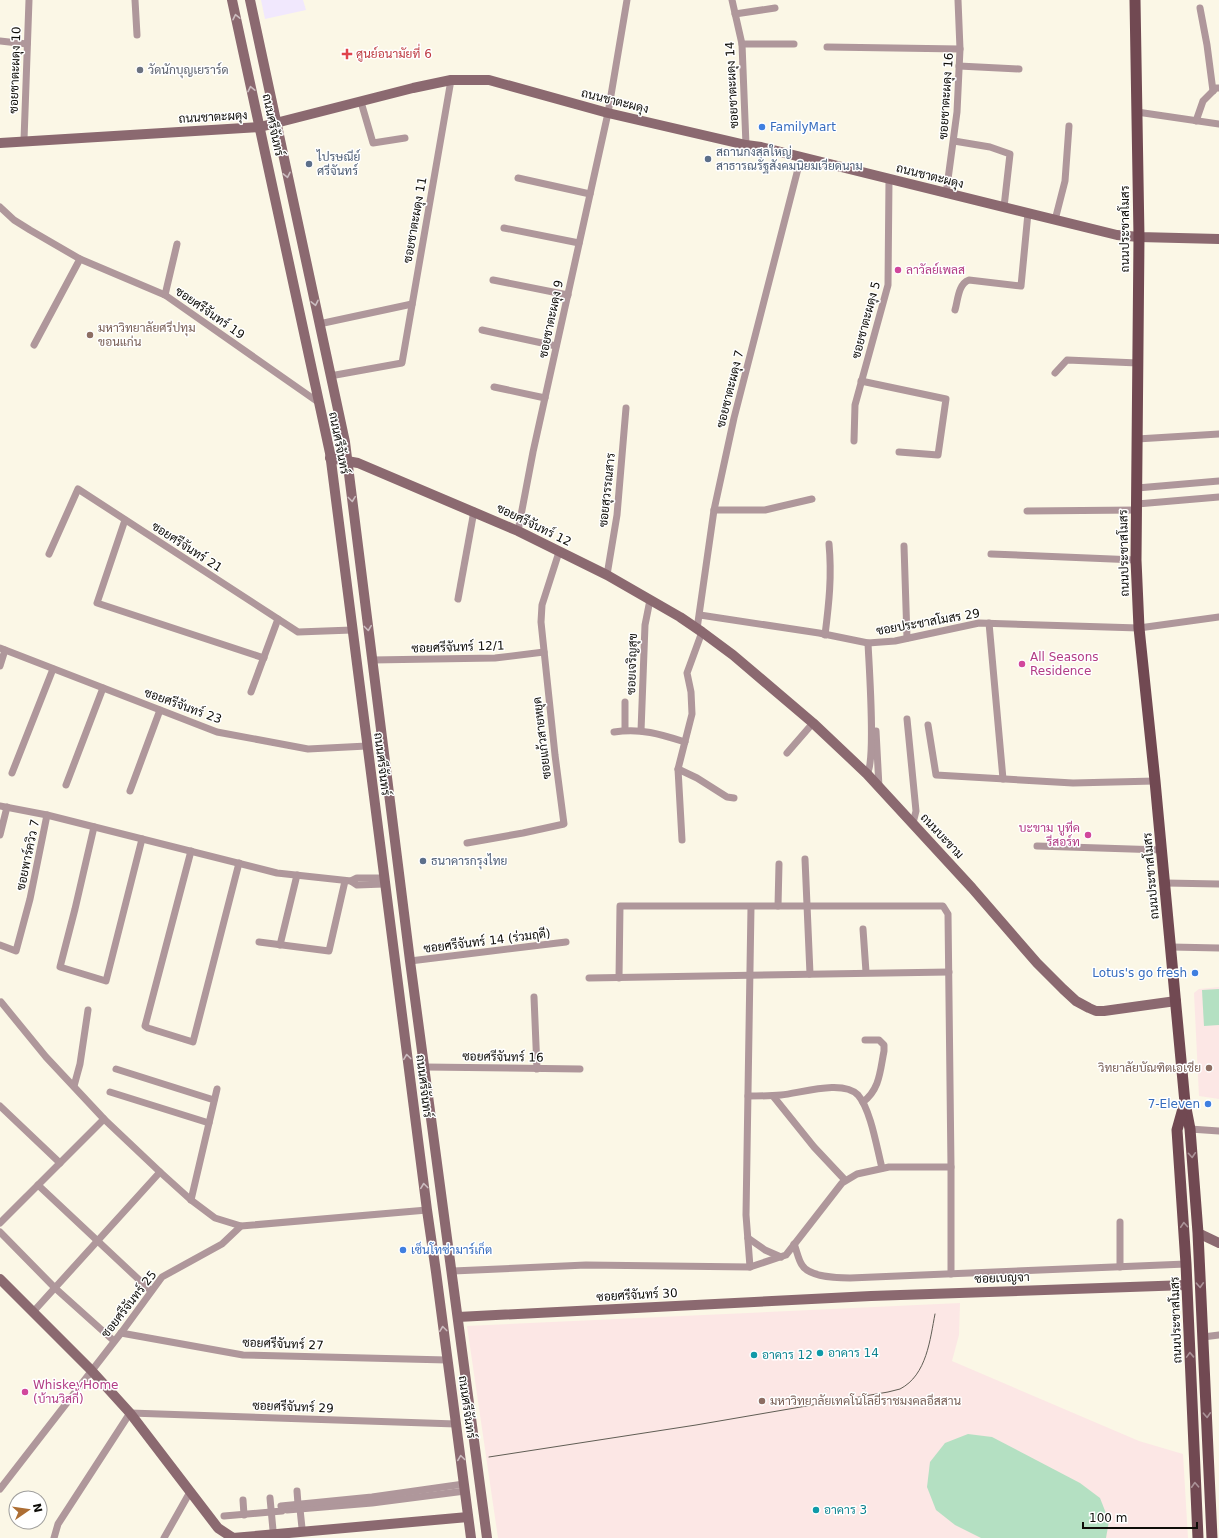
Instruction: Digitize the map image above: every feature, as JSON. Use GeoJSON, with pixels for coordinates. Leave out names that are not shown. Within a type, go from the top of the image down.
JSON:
{"type":"FeatureCollection","features":[{"type":"Feature","properties":{"kind":"main road","name":"ถนนประชาสโมสร"},"geometry":{"type":"LineString","coordinates":[[1135,0],[1139,237],[1136,560],[1139,628],[1162,850],[1185,1103],[1190,1129],[1198,1233],[1212,1538]]}},
{"type":"Feature","properties":{"kind":"main road","name":"ถนนประชาสโมสร"},"geometry":{"type":"LineString","coordinates":[[1185,1103],[1177,1130],[1186,1264],[1198,1538]]}},
{"type":"Feature","properties":{"kind":"street","name":"ซอยชาตะผดุง 10"},"geometry":{"type":"LineString","coordinates":[[24,140],[29,0]]}},
{"type":"Feature","properties":{"kind":"street"},"geometry":{"type":"LineString","coordinates":[[135,0],[137,35]]}},
{"type":"Feature","properties":{"kind":"street","name":"ถนนศรีจันทร์"},"geometry":{"type":"LineString","coordinates":[[232,0],[330,458],[366,746],[471,1538]]}},
{"type":"Feature","properties":{"kind":"street","name":"ถนนศรีจันทร์"},"geometry":{"type":"LineString","coordinates":[[250,0],[347,461],[410,961],[453,1271],[487,1538]]}},
{"type":"Feature","properties":{"kind":"street","name":"ซอยชาตะผดุง 9"},"geometry":{"type":"LineString","coordinates":[[518,530],[556,346],[608,113],[627,0]]}},
{"type":"Feature","properties":{"kind":"street","name":"ซอยชาตะผดุง 14"},"geometry":{"type":"LineString","coordinates":[[732,0],[742,44],[746,145]]}},
{"type":"Feature","properties":{"kind":"street","name":"ซอยชาตะผดุง 16"},"geometry":{"type":"LineString","coordinates":[[946,194],[958,112],[960,49],[958,0]]}},
{"type":"Feature","properties":{"kind":"street"},"geometry":{"type":"LineString","coordinates":[[735,14],[775,8]]}},
{"type":"Feature","properties":{"kind":"street"},"geometry":{"type":"LineString","coordinates":[[1196,121],[1203,101],[1216,90],[1200,8]]}},
{"type":"Feature","properties":{"kind":"street"},"geometry":{"type":"LineString","coordinates":[[240,34],[256,31]]}},
{"type":"Feature","properties":{"kind":"street"},"geometry":{"type":"LineString","coordinates":[[0,41],[27,44]]}},
{"type":"Feature","properties":{"kind":"street"},"geometry":{"type":"LineString","coordinates":[[742,44],[794,44]]}},
{"type":"Feature","properties":{"kind":"street"},"geometry":{"type":"LineString","coordinates":[[827,47],[960,49]]}},
{"type":"Feature","properties":{"kind":"street"},"geometry":{"type":"LineString","coordinates":[[959,66],[1019,69]]}},
{"type":"Feature","properties":{"kind":"street","name":"ถนนชาตะผดุง"},"geometry":{"type":"LineString","coordinates":[[0,143],[24,140],[260,127],[451,80],[489,80],[608,113],[746,145],[761,147],[889,180],[1117,235],[1219,239]]}},
{"type":"Feature","properties":{"kind":"street","name":"ซอยชาตะผดุง 11"},"geometry":{"type":"LineString","coordinates":[[330,376],[402,363],[451,80]]}},
{"type":"Feature","properties":{"kind":"street"},"geometry":{"type":"LineString","coordinates":[[361,102],[373,143],[405,138]]}},
{"type":"Feature","properties":{"kind":"street"},"geometry":{"type":"LineString","coordinates":[[1137,112],[1219,124]]}},
{"type":"Feature","properties":{"kind":"street"},"geometry":{"type":"LineString","coordinates":[[1055,220],[1065,181],[1070,126]]}},
{"type":"Feature","properties":{"kind":"street"},"geometry":{"type":"LineString","coordinates":[[954,141],[990,147],[1010,154],[1004,207]]}},
{"type":"Feature","properties":{"kind":"street","name":"ซอยชาตะผดุง 7"},"geometry":{"type":"LineString","coordinates":[[682,840],[678,769],[692,714],[688,674],[700,631],[700,615],[714,510],[734,418],[801,157]]}},
{"type":"Feature","properties":{"kind":"street"},"geometry":{"type":"LineString","coordinates":[[518,178],[590,194]]}},
{"type":"Feature","properties":{"kind":"street","name":"ซอยชาตะผดุง 5"},"geometry":{"type":"LineString","coordinates":[[854,441],[855,405],[888,285],[889,180]]}},
{"type":"Feature","properties":{"kind":"street","name":"ซอยศรีจันทร์ 19"},"geometry":{"type":"LineString","coordinates":[[0,207],[23,226],[80,259],[165,295],[318,402]]}},
{"type":"Feature","properties":{"kind":"street"},"geometry":{"type":"LineString","coordinates":[[956,310],[961,288],[965,282],[969,280],[1021,286],[1028,213]]}},
{"type":"Feature","properties":{"kind":"street"},"geometry":{"type":"LineString","coordinates":[[504,228],[579,243]]}},
{"type":"Feature","properties":{"kind":"street"},"geometry":{"type":"LineString","coordinates":[[165,295],[177,244]]}},
{"type":"Feature","properties":{"kind":"street"},"geometry":{"type":"LineString","coordinates":[[34,345],[80,259]]}},
{"type":"Feature","properties":{"kind":"street"},"geometry":{"type":"LineString","coordinates":[[493,280],[568,295]]}},
{"type":"Feature","properties":{"kind":"street"},"geometry":{"type":"LineString","coordinates":[[319,324],[412,304]]}},
{"type":"Feature","properties":{"kind":"street"},"geometry":{"type":"LineString","coordinates":[[482,330],[556,346]]}},
{"type":"Feature","properties":{"kind":"street"},"geometry":{"type":"LineString","coordinates":[[1055,373],[1067,360],[1138,363]]}},
{"type":"Feature","properties":{"kind":"street"},"geometry":{"type":"LineString","coordinates":[[861,381],[946,399],[938,456],[899,452]]}},
{"type":"Feature","properties":{"kind":"street"},"geometry":{"type":"LineString","coordinates":[[494,387],[545,398]]}},
{"type":"Feature","properties":{"kind":"street","name":"ซอยสุวรรณสาร"},"geometry":{"type":"LineString","coordinates":[[607,575],[617,515],[626,408]]}},
{"type":"Feature","properties":{"kind":"street"},"geometry":{"type":"LineString","coordinates":[[1137,439],[1219,434]]}},
{"type":"Feature","properties":{"kind":"street","name":"ซอยศรีจันทร์ 12"},"geometry":{"type":"LineString","coordinates":[[330,458],[358,463],[518,530],[607,575],[680,617],[700,631]]}},
{"type":"Feature","properties":{"kind":"street"},"geometry":{"type":"LineString","coordinates":[[1137,488],[1219,481]]}},
{"type":"Feature","properties":{"kind":"street","name":"ซอยศรีจันทร์ 21"},"geometry":{"type":"LineString","coordinates":[[49,554],[78,489],[298,632],[352,630]]}},
{"type":"Feature","properties":{"kind":"street"},"geometry":{"type":"LineString","coordinates":[[1027,511],[1137,507],[1219,497]]}},
{"type":"Feature","properties":{"kind":"street"},"geometry":{"type":"LineString","coordinates":[[714,510],[765,510],[812,499]]}},
{"type":"Feature","properties":{"kind":"street"},"geometry":{"type":"LineString","coordinates":[[458,599],[474,511]]}},
{"type":"Feature","properties":{"kind":"street"},"geometry":{"type":"LineString","coordinates":[[125,520],[97,603],[264,658]]}},
{"type":"Feature","properties":{"kind":"street"},"geometry":{"type":"LineString","coordinates":[[825,635],[830,591],[831,568],[829,544]]}},
{"type":"Feature","properties":{"kind":"street"},"geometry":{"type":"LineString","coordinates":[[904,546],[907,638]]}},
{"type":"Feature","properties":{"kind":"street","name":"ซอยแก้วสายหยุด"},"geometry":{"type":"LineString","coordinates":[[467,843],[523,834],[564,824],[541,622],[542,605],[559,552]]}},
{"type":"Feature","properties":{"kind":"street"},"geometry":{"type":"LineString","coordinates":[[991,554],[1136,560]]}},
{"type":"Feature","properties":{"kind":"street","name":"ซอยเจริญสุข"},"geometry":{"type":"LineString","coordinates":[[641,730],[645,625],[650,600]]}},
{"type":"Feature","properties":{"kind":"street","name":"ซอยประชาสโมสร 29"},"geometry":{"type":"LineString","coordinates":[[700,615],[868,643],[895,641],[979,623],[1139,628],[1219,617]]}},
{"type":"Feature","properties":{"kind":"street"},"geometry":{"type":"LineString","coordinates":[[251,692],[278,619]]}},
{"type":"Feature","properties":{"kind":"street"},"geometry":{"type":"LineString","coordinates":[[989,623],[1003,779]]}},
{"type":"Feature","properties":{"kind":"street","name":"ถนนบะขาม"},"geometry":{"type":"LineString","coordinates":[[700,631],[733,656],[813,723],[866,774],[972,888],[1037,963],[1076,1000],[1096,1011],[1176,1001]]}},
{"type":"Feature","properties":{"kind":"street"},"geometry":{"type":"LineString","coordinates":[[866,774],[869,770],[871,750],[868,643]]}},
{"type":"Feature","properties":{"kind":"street"},"geometry":{"type":"LineString","coordinates":[[0,666],[3,649]]}},
{"type":"Feature","properties":{"kind":"street","name":"ซอยศรีจันทร์ 23"},"geometry":{"type":"LineString","coordinates":[[3,649],[217,732],[308,749],[366,746]]}},
{"type":"Feature","properties":{"kind":"street","name":"ซอยศรีจันทร์ 12/1"},"geometry":{"type":"LineString","coordinates":[[372,660],[495,658],[544,652]]}},
{"type":"Feature","properties":{"kind":"street"},"geometry":{"type":"LineString","coordinates":[[12,773],[53,669]]}},
{"type":"Feature","properties":{"kind":"street"},"geometry":{"type":"LineString","coordinates":[[66,784],[103,688]]}},
{"type":"Feature","properties":{"kind":"street"},"geometry":{"type":"LineString","coordinates":[[625,702],[625,730]]}},
{"type":"Feature","properties":{"kind":"street"},"geometry":{"type":"LineString","coordinates":[[130,791],[160,710]]}},
{"type":"Feature","properties":{"kind":"street"},"geometry":{"type":"LineString","coordinates":[[907,718],[916,811],[913,823]]}},
{"type":"Feature","properties":{"kind":"street"},"geometry":{"type":"LineString","coordinates":[[787,753],[813,723]]}},
{"type":"Feature","properties":{"kind":"street"},"geometry":{"type":"LineString","coordinates":[[928,725],[936,775],[1073,783],[1155,781]]}},
{"type":"Feature","properties":{"kind":"street"},"geometry":{"type":"LineString","coordinates":[[614,732],[641,730],[656,732],[685,742]]}},
{"type":"Feature","properties":{"kind":"street"},"geometry":{"type":"LineString","coordinates":[[876,731],[879,787]]}},
{"type":"Feature","properties":{"kind":"street"},"geometry":{"type":"LineString","coordinates":[[678,769],[727,797],[734,798]]}},
{"type":"Feature","properties":{"kind":"street"},"geometry":{"type":"LineString","coordinates":[[0,835],[4,806],[47,815],[277,872],[348,881],[357,884],[384,881]]}},
{"type":"Feature","properties":{"kind":"street","name":"ซอยพาร์ควิว 7"},"geometry":{"type":"LineString","coordinates":[[0,945],[16,951],[30,899],[47,815]]}},
{"type":"Feature","properties":{"kind":"street"},"geometry":{"type":"LineString","coordinates":[[94,827],[60,967],[106,981],[142,839]]}},
{"type":"Feature","properties":{"kind":"street"},"geometry":{"type":"LineString","coordinates":[[1037,846],[1162,850]]}},
{"type":"Feature","properties":{"kind":"street"},"geometry":{"type":"LineString","coordinates":[[191,851],[170,926],[145,1026],[193,1042],[239,863]]}},
{"type":"Feature","properties":{"kind":"street"},"geometry":{"type":"LineString","coordinates":[[805,859],[810,974]]}},
{"type":"Feature","properties":{"kind":"street"},"geometry":{"type":"LineString","coordinates":[[778,906],[779,864]]}},
{"type":"Feature","properties":{"kind":"street"},"geometry":{"type":"LineString","coordinates":[[280,945],[297,875]]}},
{"type":"Feature","properties":{"kind":"street"},"geometry":{"type":"LineString","coordinates":[[259,942],[329,951],[348,881]]}},
{"type":"Feature","properties":{"kind":"street"},"geometry":{"type":"LineString","coordinates":[[1165,883],[1219,884]]}},
{"type":"Feature","properties":{"kind":"street"},"geometry":{"type":"LineString","coordinates":[[619,978],[620,906],[943,906],[948,914],[951,1274]]}},
{"type":"Feature","properties":{"kind":"street"},"geometry":{"type":"LineString","coordinates":[[750,1267],[746,1215],[751,907]]}},
{"type":"Feature","properties":{"kind":"street"},"geometry":{"type":"LineString","coordinates":[[863,929],[866,972]]}},
{"type":"Feature","properties":{"kind":"street","name":"ซอยศรีจันทร์ 14 (ร่วมฤดี)"},"geometry":{"type":"LineString","coordinates":[[410,961],[566,942]]}},
{"type":"Feature","properties":{"kind":"street"},"geometry":{"type":"LineString","coordinates":[[1171,947],[1219,948]]}},
{"type":"Feature","properties":{"kind":"street"},"geometry":{"type":"LineString","coordinates":[[589,978],[866,972],[949,972]]}},
{"type":"Feature","properties":{"kind":"street"},"geometry":{"type":"LineString","coordinates":[[534,997],[537,1068]]}},
{"type":"Feature","properties":{"kind":"street"},"geometry":{"type":"LineString","coordinates":[[1,1002],[46,1057],[104,1119],[191,1200],[215,1218],[241,1226],[427,1210]]}},
{"type":"Feature","properties":{"kind":"street"},"geometry":{"type":"LineString","coordinates":[[74,1086],[80,1064],[88,1010]]}},
{"type":"Feature","properties":{"kind":"street"},"geometry":{"type":"LineString","coordinates":[[863,1102],[871,1096],[877,1087],[884,1051],[884,1045],[879,1040],[865,1040]]}},
{"type":"Feature","properties":{"kind":"street","name":"ซอยศรีจันทร์ 16"},"geometry":{"type":"LineString","coordinates":[[425,1067],[580,1069]]}},
{"type":"Feature","properties":{"kind":"street"},"geometry":{"type":"LineString","coordinates":[[116,1069],[214,1100]]}},
{"type":"Feature","properties":{"kind":"street"},"geometry":{"type":"LineString","coordinates":[[748,1096],[773,1096],[838,1088],[853,1091],[863,1102],[872,1128],[882,1168]]}},
{"type":"Feature","properties":{"kind":"street"},"geometry":{"type":"LineString","coordinates":[[191,1200],[217,1089]]}},
{"type":"Feature","properties":{"kind":"street"},"geometry":{"type":"LineString","coordinates":[[110,1092],[209,1123]]}},
{"type":"Feature","properties":{"kind":"street"},"geometry":{"type":"LineString","coordinates":[[773,1096],[814,1147],[845,1180]]}},
{"type":"Feature","properties":{"kind":"street"},"geometry":{"type":"LineString","coordinates":[[0,1106],[60,1163]]}},
{"type":"Feature","properties":{"kind":"street"},"geometry":{"type":"LineString","coordinates":[[0,1223],[104,1119]]}},
{"type":"Feature","properties":{"kind":"street"},"geometry":{"type":"LineString","coordinates":[[1190,1129],[1219,1131]]}},
{"type":"Feature","properties":{"kind":"street"},"geometry":{"type":"LineString","coordinates":[[436,1272],[586,1265],[750,1267],[786,1255],[845,1180],[857,1174],[882,1168],[951,1167]]}},
{"type":"Feature","properties":{"kind":"street"},"geometry":{"type":"LineString","coordinates":[[33,1312],[160,1172]]}},
{"type":"Feature","properties":{"kind":"street"},"geometry":{"type":"LineString","coordinates":[[38,1185],[97,1242],[151,1291]]}},
{"type":"Feature","properties":{"kind":"street"},"geometry":{"type":"LineString","coordinates":[[1120,1222],[1120,1267]]}},
{"type":"Feature","properties":{"kind":"street","name":"ซอยศรีจันทร์ 25"},"geometry":{"type":"LineString","coordinates":[[0,1489],[162,1277],[222,1244],[241,1226]]}},
{"type":"Feature","properties":{"kind":"street"},"geometry":{"type":"LineString","coordinates":[[0,1232],[55,1288],[114,1341]]}},
{"type":"Feature","properties":{"kind":"street"},"geometry":{"type":"LineString","coordinates":[[1198,1233],[1219,1243]]}},
{"type":"Feature","properties":{"kind":"street"},"geometry":{"type":"LineString","coordinates":[[748,1238],[765,1250],[781,1257]]}},
{"type":"Feature","properties":{"kind":"street"},"geometry":{"type":"LineString","coordinates":[[794,1244],[802,1266],[808,1272],[831,1277],[850,1278],[1186,1264]]}},
{"type":"Feature","properties":{"kind":"street"},"geometry":{"type":"LineString","coordinates":[[0,1279],[91,1370],[130,1413],[218,1528],[234,1538],[468,1517]]}},
{"type":"Feature","properties":{"kind":"street","name":"ซอยเบญจา"},"geometry":{"type":"LineString","coordinates":[[818,1299],[1187,1285]]}},
{"type":"Feature","properties":{"kind":"street","name":"ซอยศรีจันทร์ 30"},"geometry":{"type":"LineString","coordinates":[[458,1317],[818,1299]]}},
{"type":"Feature","properties":{"kind":"street","name":"ซอยศรีจันทร์ 27"},"geometry":{"type":"LineString","coordinates":[[120,1333],[243,1354],[447,1360]]}},
{"type":"Feature","properties":{"kind":"street"},"geometry":{"type":"LineString","coordinates":[[1203,1337],[1219,1335]]}},
{"type":"Feature","properties":{"kind":"street"},"geometry":{"type":"LineString","coordinates":[[54,1538],[58,1524],[130,1413]]}},
{"type":"Feature","properties":{"kind":"street","name":"ซอยศรีจันทร์ 29"},"geometry":{"type":"LineString","coordinates":[[130,1413],[456,1424]]}},
{"type":"Feature","properties":{"kind":"street"},"geometry":{"type":"LineString","coordinates":[[224,1516],[282,1511],[281,1506],[299,1507],[372,1503],[464,1487]]}},
{"type":"Feature","properties":{"kind":"street"},"geometry":{"type":"LineString","coordinates":[[297,1491],[302,1528]]}},
{"type":"Feature","properties":{"kind":"street"},"geometry":{"type":"LineString","coordinates":[[164,1538],[190,1492]]}},
{"type":"Feature","properties":{"kind":"street"},"geometry":{"type":"LineString","coordinates":[[270,1498],[273,1530]]}},
{"type":"Feature","properties":{"kind":"street"},"geometry":{"type":"LineString","coordinates":[[242,1500],[244,1515]]}},
{"type":"Feature","properties":{"kind":"street"},"geometry":{"type":"LineString","coordinates":[[287,1510],[299,1507]]}},
{"type":"Feature","properties":{"kind":"shaded area"},"geometry":{"type":"Polygon","coordinates":[[[261,0],[303,0],[306,10],[265,19],[261,0]]]}},
{"type":"Feature","properties":{"kind":"shaded area","name":"วิทยาลัยบัณฑิตเอเชีย"},"geometry":{"type":"Polygon","coordinates":[[[1219,987],[1219,1099],[1199,1096],[1194,993],[1199,989],[1219,987]]]}},
{"type":"Feature","properties":{"kind":"shaded area","name":"มหาวิทยาลัยเทคโนโลยีราชมงคลอีสสาน"},"geometry":{"type":"Polygon","coordinates":[[[960,1303],[959,1335],[952,1361],[1139,1441],[1183,1454],[1188,1538],[498,1538],[467,1326],[960,1303]]]}},
{"type":"Feature","properties":{"kind":"green space"},"geometry":{"type":"Polygon","coordinates":[[[1219,989],[1219,1025],[1204,1026],[1202,990],[1219,989]]]}},
{"type":"Feature","properties":{"kind":"green space"},"geometry":{"type":"Polygon","coordinates":[[[968,1434],[992,1437],[1080,1483],[1100,1498],[1109,1521],[1106,1538],[981,1538],[955,1525],[936,1510],[927,1487],[930,1462],[945,1443],[968,1434]]]}},
{"type":"Feature","properties":{"kind":"tram line"},"geometry":{"type":"LineString","coordinates":[[489,1457],[696,1425],[900,1389],[909,1383],[922,1366],[929,1345],[935,1314]]}},
{"type":"Feature","properties":{"kind":"place","name":"ศูนย์อนามัยที่ 6"},"geometry":{"type":"Point","coordinates":[347,54]}},
{"type":"Feature","properties":{"kind":"place","name":"วัดนักบุญเยราร์ด"},"geometry":{"type":"Point","coordinates":[140,70]}},
{"type":"Feature","properties":{"kind":"place","name":"FamilyMart"},"geometry":{"type":"Point","coordinates":[762,127]}},
{"type":"Feature","properties":{"kind":"place","name":"สถานกงสุลใหญ่ สาธารณรัฐสังคมนิยมเวียดนาม"},"geometry":{"type":"Point","coordinates":[708,159]}},
{"type":"Feature","properties":{"kind":"place","name":"ไปรษณีย์ ศรีจันทร์"},"geometry":{"type":"Point","coordinates":[309,164]}},
{"type":"Feature","properties":{"kind":"place","name":"ลาวัลย์เพลส"},"geometry":{"type":"Point","coordinates":[898,270]}},
{"type":"Feature","properties":{"kind":"place","name":"มหาวิทยาลัยศรีปทุม ขอนแก่น"},"geometry":{"type":"Point","coordinates":[90,335]}},
{"type":"Feature","properties":{"kind":"place","name":"All Seasons Residence"},"geometry":{"type":"Point","coordinates":[1022,664]}},
{"type":"Feature","properties":{"kind":"place","name":"บะขาม บูทีค รีสอร์ท"},"geometry":{"type":"Point","coordinates":[1088,835]}},
{"type":"Feature","properties":{"kind":"place","name":"ธนาคารกรุงไทย"},"geometry":{"type":"Point","coordinates":[423,861]}},
{"type":"Feature","properties":{"kind":"place","name":"Lotus's go fresh"},"geometry":{"type":"Point","coordinates":[1195,973]}},
{"type":"Feature","properties":{"kind":"place","name":"วิทยาลัยบัณฑิตเอเชีย"},"geometry":{"type":"Point","coordinates":[1209,1068]}},
{"type":"Feature","properties":{"kind":"place","name":"7-Eleven"},"geometry":{"type":"Point","coordinates":[1208,1104]}},
{"type":"Feature","properties":{"kind":"place","name":"เซ็นโทซ่ามาร์เก็ต"},"geometry":{"type":"Point","coordinates":[403,1250]}},
{"type":"Feature","properties":{"kind":"place","name":"อาคาร 14"},"geometry":{"type":"Point","coordinates":[820,1353]}},
{"type":"Feature","properties":{"kind":"place","name":"อาคาร 12"},"geometry":{"type":"Point","coordinates":[754,1355]}},
{"type":"Feature","properties":{"kind":"place","name":"WhiskeyHome (บ้านวิสกี้)"},"geometry":{"type":"Point","coordinates":[25,1392]}},
{"type":"Feature","properties":{"kind":"place","name":"มหาวิทยาลัยเทคโนโลยีราชมงคลอีสสาน"},"geometry":{"type":"Point","coordinates":[762,1401]}},
{"type":"Feature","properties":{"kind":"place","name":"อาคาร 3"},"geometry":{"type":"Point","coordinates":[816,1510]}}]}
